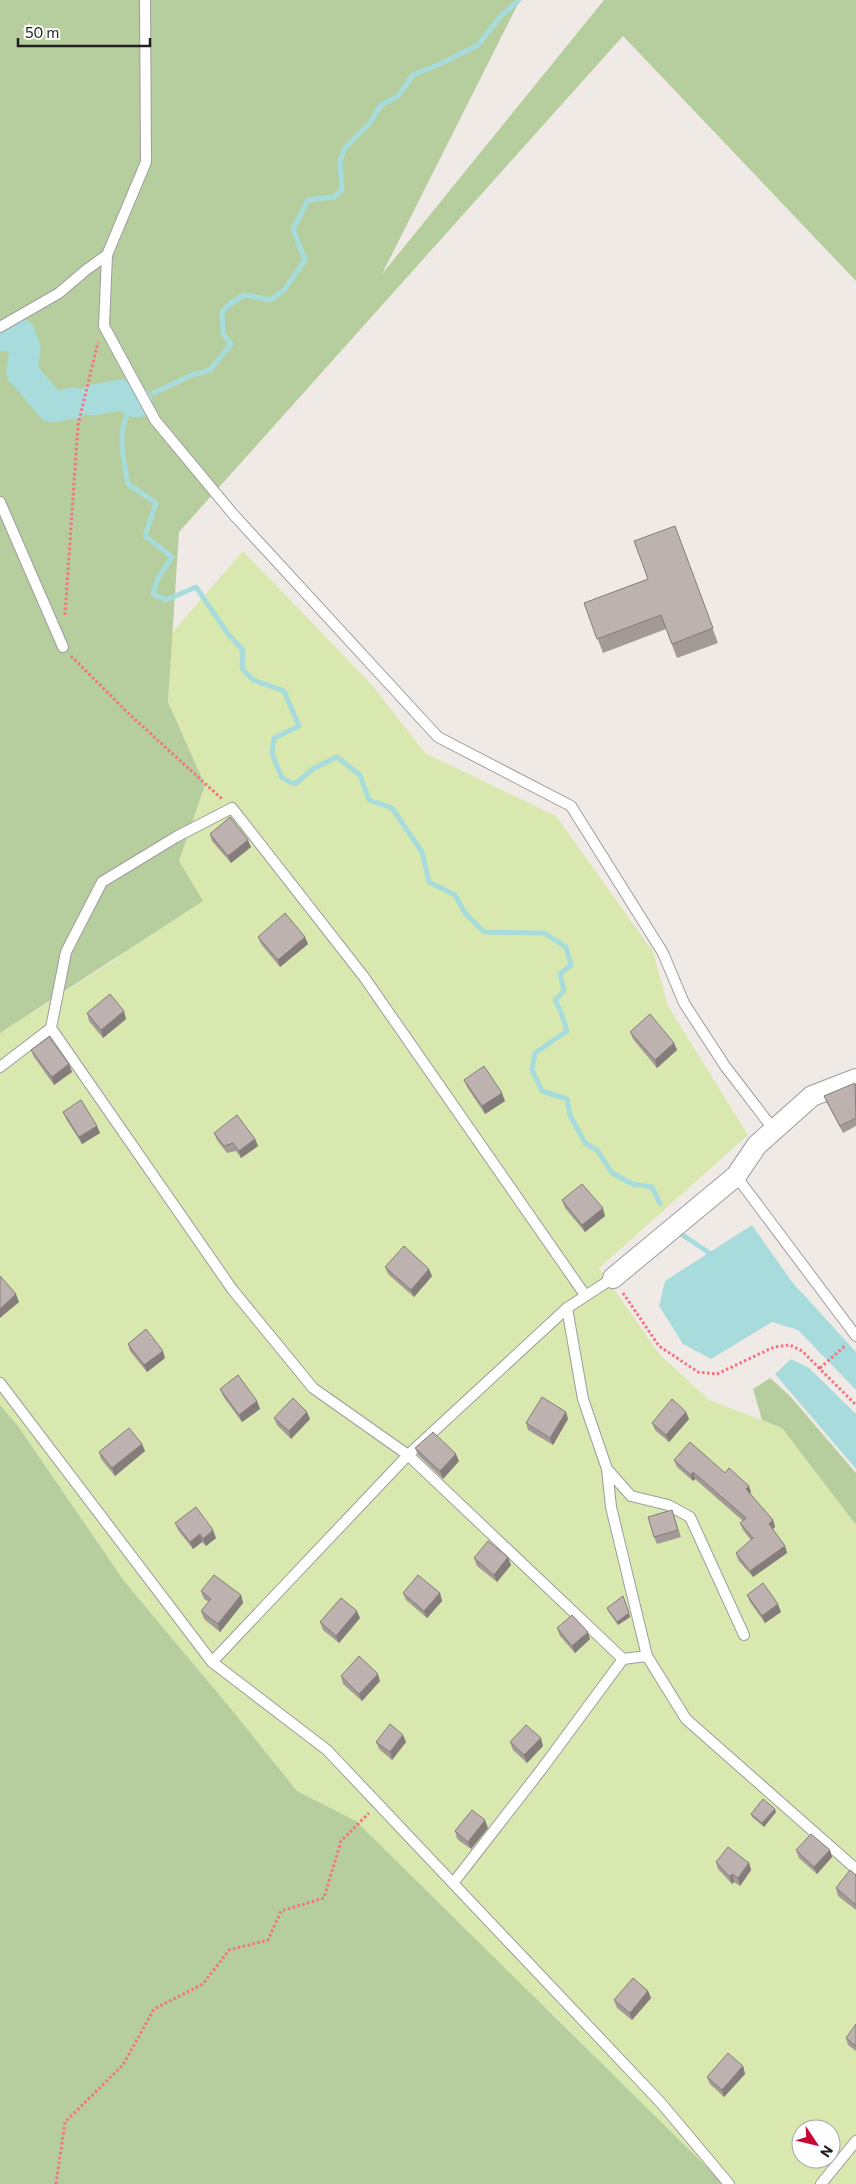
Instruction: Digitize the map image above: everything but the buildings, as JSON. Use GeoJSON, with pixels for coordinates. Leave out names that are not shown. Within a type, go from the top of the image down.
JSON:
{"type":"FeatureCollection","features":[{"type":"Feature","properties":{"kind":"street"},"geometry":{"type":"LineString","coordinates":[[613,1278],[736,1176],[757,1145],[812,1096],[856,1079]]}},
{"type":"Feature","properties":{"kind":"lane"},"geometry":{"type":"LineString","coordinates":[[145,0],[146,162],[107,255],[104,326],[155,420],[234,514],[438,737],[571,806],[663,953],[684,1004],[725,1066],[774,1130]]}},
{"type":"Feature","properties":{"kind":"lane"},"geometry":{"type":"LineString","coordinates":[[0,327],[59,293],[107,255]]}},
{"type":"Feature","properties":{"kind":"lane"},"geometry":{"type":"LineString","coordinates":[[0,502],[63,648]]}},
{"type":"Feature","properties":{"kind":"lane"},"geometry":{"type":"LineString","coordinates":[[0,1067],[51,1028],[66,952],[102,882],[176,838],[232,808],[364,978],[586,1295]]}},
{"type":"Feature","properties":{"kind":"lane"},"geometry":{"type":"LineString","coordinates":[[51,1028],[232,1289],[313,1388],[408,1455],[623,1659]]}},
{"type":"Feature","properties":{"kind":"lane"},"geometry":{"type":"LineString","coordinates":[[736,1176],[856,1336]]}},
{"type":"Feature","properties":{"kind":"lane"},"geometry":{"type":"LineString","coordinates":[[212,1662],[408,1455],[567,1308],[613,1278]]}},
{"type":"Feature","properties":{"kind":"lane"},"geometry":{"type":"LineString","coordinates":[[567,1308],[582,1399],[607,1469],[611,1507],[647,1656],[686,1719],[856,1869]]}},
{"type":"Feature","properties":{"kind":"lane"},"geometry":{"type":"LineString","coordinates":[[0,1383],[212,1662],[327,1750],[454,1882],[661,2103],[729,2184]]}},
{"type":"Feature","properties":{"kind":"lane"},"geometry":{"type":"LineString","coordinates":[[607,1469],[631,1496],[668,1505],[690,1517],[744,1635]]}},
{"type":"Feature","properties":{"kind":"lane"},"geometry":{"type":"LineString","coordinates":[[454,1882],[541,1770],[623,1659],[647,1656]]}},
{"type":"Feature","properties":{"kind":"lane"},"geometry":{"type":"LineString","coordinates":[[821,2184],[856,2141]]}},
{"type":"Feature","properties":{"kind":"path"},"geometry":{"type":"LineString","coordinates":[[104,326],[95,350],[78,425],[63,648],[127,712],[179,757],[232,808]]}},
{"type":"Feature","properties":{"kind":"path"},"geometry":{"type":"LineString","coordinates":[[613,1278],[660,1346],[698,1372],[718,1374],[774,1347],[790,1345],[802,1350],[856,1405]]}},
{"type":"Feature","properties":{"kind":"path"},"geometry":{"type":"LineString","coordinates":[[820,1368],[845,1346]]}},
{"type":"Feature","properties":{"kind":"path"},"geometry":{"type":"LineString","coordinates":[[56,2184],[64,2122],[123,2065],[154,2009],[203,1984],[229,1950],[268,1940],[281,1911],[324,1898],[341,1841],[379,1804]]}},
{"type":"Feature","properties":{"kind":"green space"},"geometry":{"type":"Polygon","coordinates":[[[0,0],[520,0],[382,274],[604,0],[856,0],[856,281],[623,36],[179,532],[168,702],[205,785],[179,861],[203,901],[0,1033],[0,0]]]}},
{"type":"Feature","properties":{"kind":"green space"},"geometry":{"type":"Polygon","coordinates":[[[243,551],[371,684],[425,753],[556,816],[653,952],[668,1006],[748,1135],[599,1268],[660,1355],[709,1400],[782,1428],[856,1525],[856,2184],[724,2184],[356,1821],[297,1791],[124,1581],[18,1426],[0,1405],[0,1033],[116,959],[179,861],[205,785],[168,702],[172,633],[243,551]]]}},
{"type":"Feature","properties":{"kind":"green space"},"geometry":{"type":"Polygon","coordinates":[[[770,1378],[789,1395],[856,1473],[856,1525],[782,1428],[762,1420],[753,1389],[770,1378]]]}},
{"type":"Feature","properties":{"kind":"green space"},"geometry":{"type":"Polygon","coordinates":[[[0,1405],[18,1426],[124,1581],[297,1791],[356,1821],[724,2184],[0,2184],[0,1405]]]}},
{"type":"Feature","properties":{"kind":"water"},"geometry":{"type":"Polygon","coordinates":[[[752,1225],[792,1282],[856,1352],[856,1390],[798,1330],[772,1322],[711,1359],[683,1344],[659,1306],[665,1281],[752,1225]]]}},
{"type":"Feature","properties":{"kind":"water"},"geometry":{"type":"Polygon","coordinates":[[[791,1359],[809,1368],[856,1414],[856,1469],[775,1374],[791,1359]]]}},
{"type":"Feature","properties":{"kind":"waterway"},"geometry":{"type":"LineString","coordinates":[[154,393],[192,375],[210,370],[231,344],[223,334],[222,312],[231,303],[244,295],[271,300],[285,289],[305,260],[293,229],[308,200],[334,197],[342,190],[340,162],[344,149],[369,124],[381,105],[398,96],[413,75],[478,45],[500,17],[519,0]]}},
{"type":"Feature","properties":{"kind":"waterway"},"geometry":{"type":"LineString","coordinates":[[0,336],[20,334],[25,348],[22,372],[52,407],[74,403]]}},
{"type":"Feature","properties":{"kind":"waterway"},"geometry":{"type":"LineString","coordinates":[[93,400],[122,395],[137,402]]}},
{"type":"Feature","properties":{"kind":"waterway"},"geometry":{"type":"LineString","coordinates":[[140,401],[126,418],[123,428],[122,451],[128,484],[156,503],[145,536],[172,557],[158,578],[153,594],[166,600],[196,587],[228,634],[243,650],[242,668],[253,680],[284,691],[299,726],[274,738],[272,754],[282,778],[295,784],[314,768],[337,757],[360,775],[369,800],[392,808],[422,852],[429,882],[455,895],[465,913],[484,932],[544,933],[566,947],[571,965],[560,974],[564,991],[555,1000],[567,1031],[535,1053],[532,1070],[542,1091],[567,1099],[570,1115],[585,1143],[597,1150],[612,1173],[632,1184],[652,1187],[660,1204]]}},
{"type":"Feature","properties":{"kind":"waterway"},"geometry":{"type":"LineString","coordinates":[[681,1234],[714,1256]]}}]}
